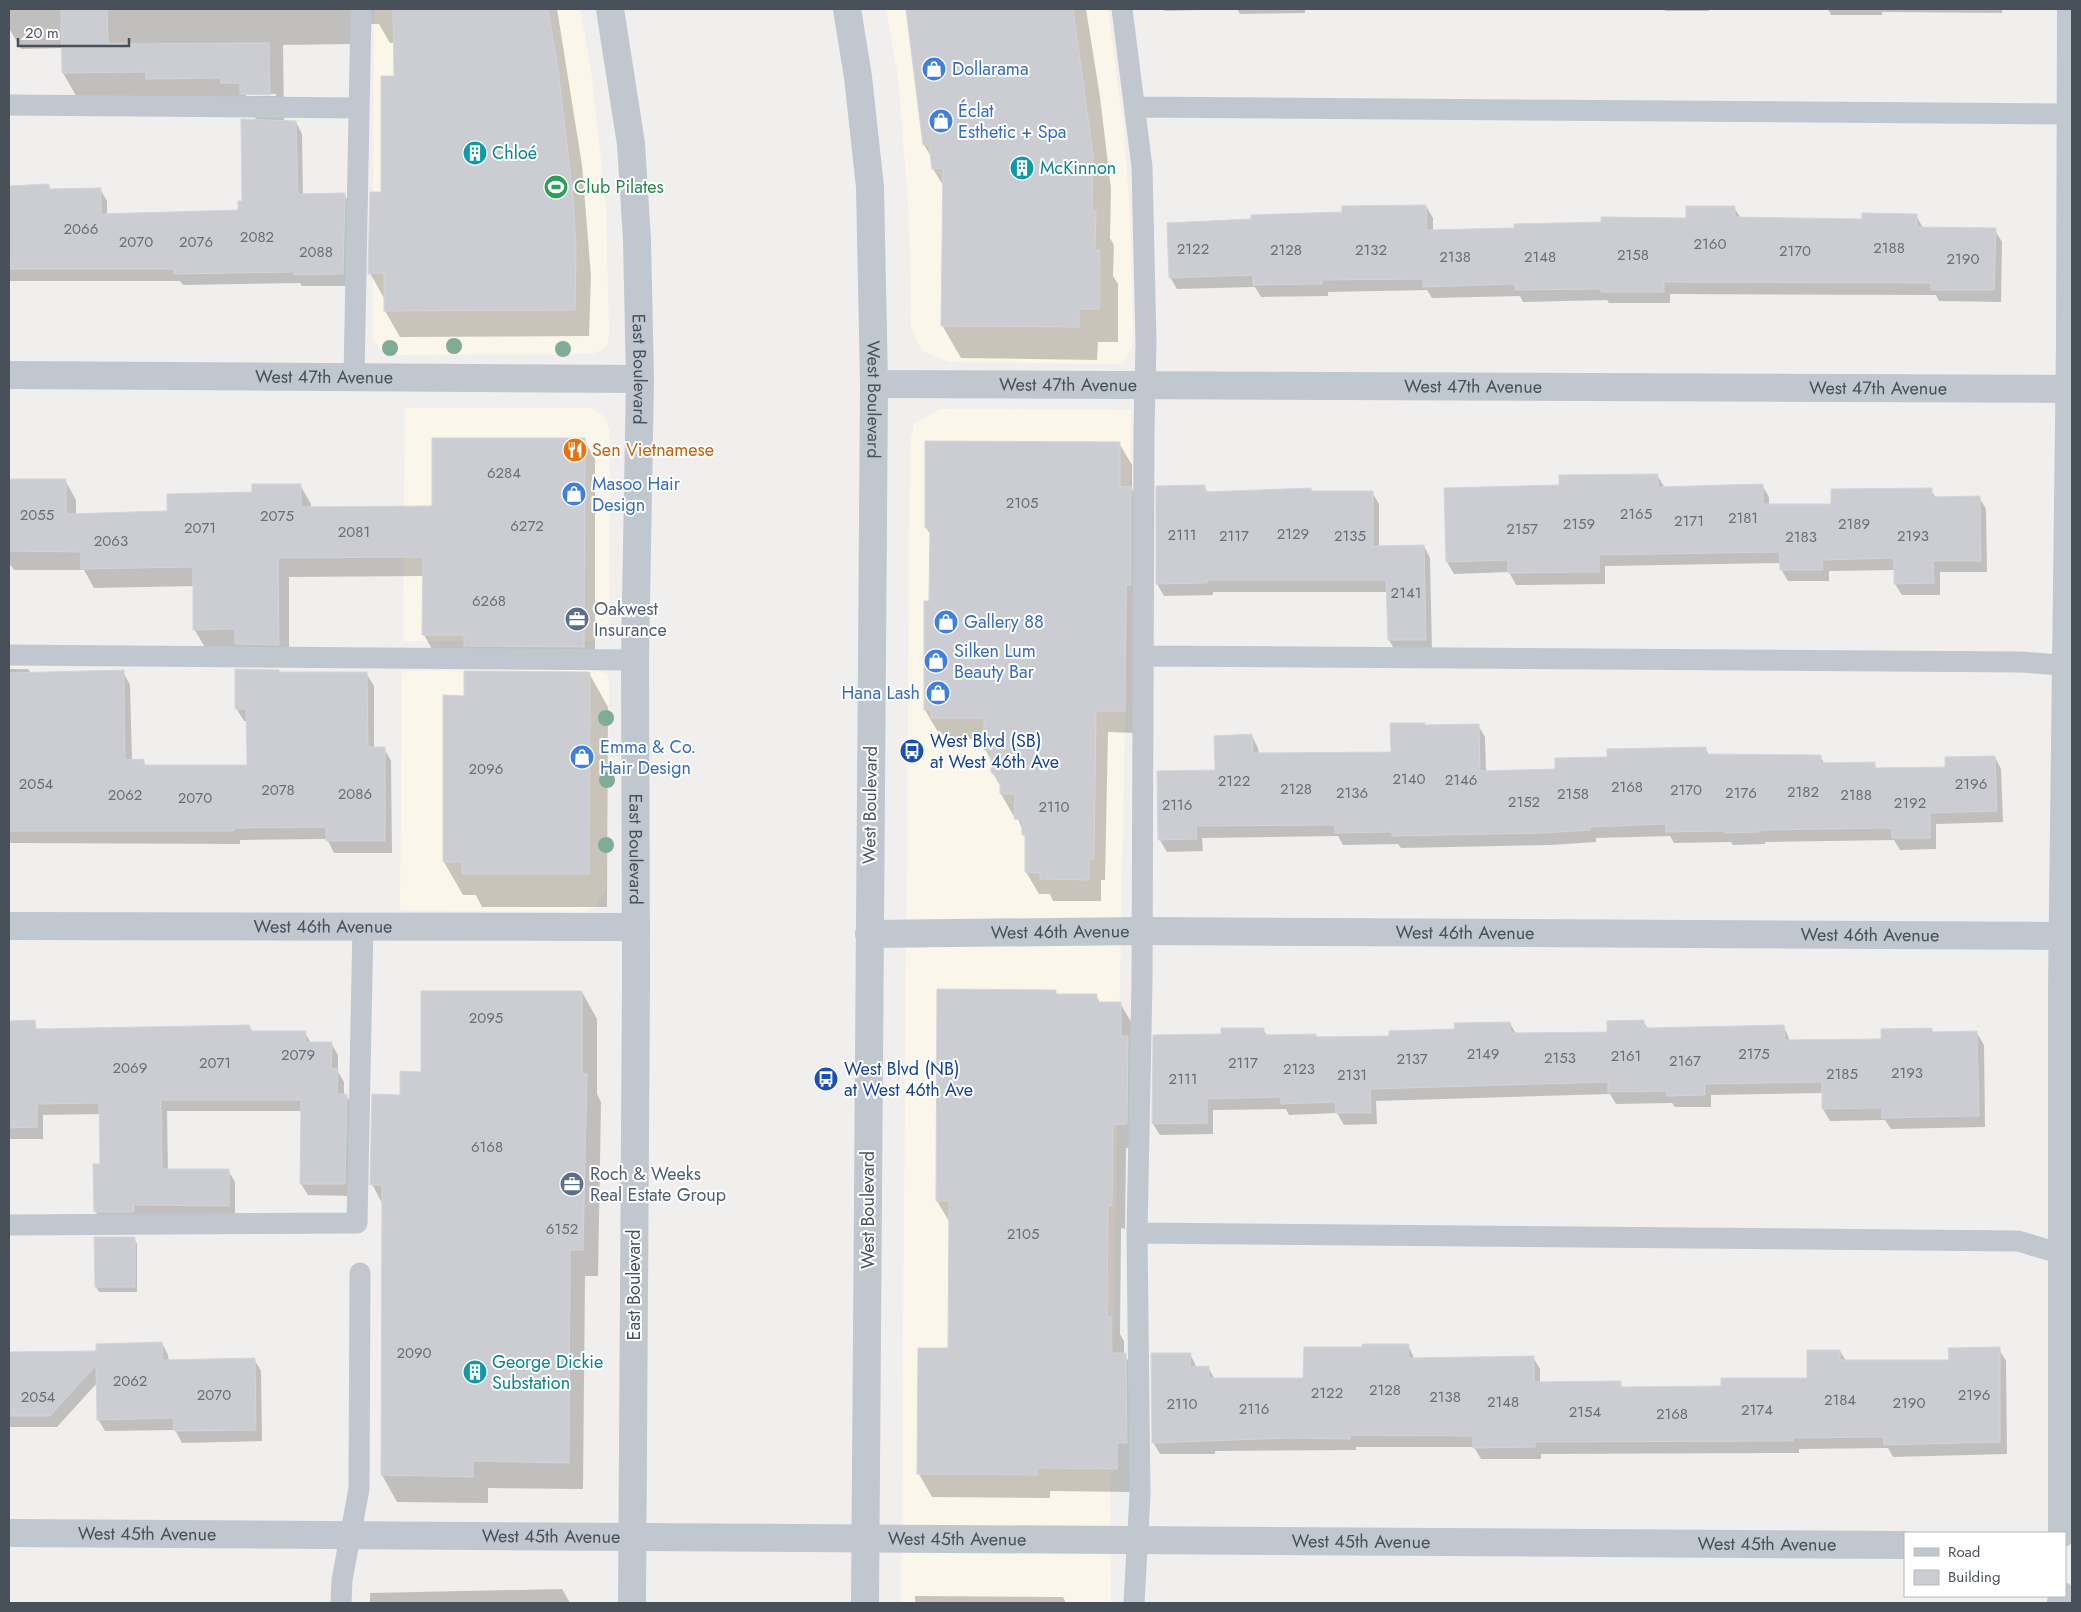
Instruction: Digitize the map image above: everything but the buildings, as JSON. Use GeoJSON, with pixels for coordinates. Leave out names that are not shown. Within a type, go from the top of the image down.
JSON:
{"type":"FeatureCollection","features":[{"type":"Feature","properties":{"kind":"street","name":"East Boulevard"},"geometry":{"type":"LineString","coordinates":[[610,9],[631,144],[637,240],[640,379],[635,660],[636,927],[632,1603]]}},
{"type":"Feature","properties":{"kind":"street","name":"West Boulevard"},"geometry":{"type":"LineString","coordinates":[[847,9],[858,77],[870,188],[874,384],[865,1603]]}},
{"type":"Feature","properties":{"kind":"street"},"geometry":{"type":"LineString","coordinates":[[2062,1532],[2067,1255],[2062,936],[2068,666],[2071,389],[2071,9]]}},
{"type":"Feature","properties":{"kind":"street","name":"West 47th Avenue"},"geometry":{"type":"LineString","coordinates":[[9,375],[640,379]]}},
{"type":"Feature","properties":{"kind":"street","name":"West 47th Avenue"},"geometry":{"type":"LineString","coordinates":[[874,384],[2071,389]]}},
{"type":"Feature","properties":{"kind":"street","name":"West 46th Avenue"},"geometry":{"type":"LineString","coordinates":[[9,926],[636,927]]}},
{"type":"Feature","properties":{"kind":"street","name":"West 46th Avenue"},"geometry":{"type":"LineString","coordinates":[[869,934],[1142,931],[2062,936]]}},
{"type":"Feature","properties":{"kind":"street","name":"West 45th Avenue"},"geometry":{"type":"LineString","coordinates":[[9,1533],[1904,1545]]}},
{"type":"Feature","properties":{"kind":"lane"},"geometry":{"type":"LineString","coordinates":[[354,377],[360,9]]}},
{"type":"Feature","properties":{"kind":"lane"},"geometry":{"type":"LineString","coordinates":[[1122,9],[1136,107],[1142,167],[1146,386],[1142,931],[1137,1233],[1140,1495],[1134,1603]]}},
{"type":"Feature","properties":{"kind":"lane"},"geometry":{"type":"LineString","coordinates":[[9,105],[359,108]]}},
{"type":"Feature","properties":{"kind":"lane"},"geometry":{"type":"LineString","coordinates":[[1136,107],[2070,114]]}},
{"type":"Feature","properties":{"kind":"lane"},"geometry":{"type":"LineString","coordinates":[[9,655],[635,660]]}},
{"type":"Feature","properties":{"kind":"lane"},"geometry":{"type":"LineString","coordinates":[[1144,656],[2022,662],[2068,666]]}},
{"type":"Feature","properties":{"kind":"lane"},"geometry":{"type":"LineString","coordinates":[[9,1224],[357,1223],[363,926]]}},
{"type":"Feature","properties":{"kind":"lane"},"geometry":{"type":"LineString","coordinates":[[1137,1233],[2018,1241],[2067,1255]]}},
{"type":"Feature","properties":{"kind":"lane"},"geometry":{"type":"LineString","coordinates":[[342,1603],[342,1580],[359,1489],[360,1273]]}},
{"type":"Feature","properties":{"kind":"shaded area","name":"Chloé"},"geometry":{"type":"Polygon","coordinates":[[[374,9],[580,9],[591,70],[606,206],[609,334],[608,343],[602,350],[592,354],[394,355],[383,351],[373,339],[374,9]]]}},
{"type":"Feature","properties":{"kind":"shaded area","name":"McKinnon"},"geometry":{"type":"Polygon","coordinates":[[[886,9],[1108,9],[1123,126],[1130,209],[1133,332],[1132,347],[1122,364],[951,362],[922,350],[911,325],[909,216],[898,77],[886,9]]]}},
{"type":"Feature","properties":{"kind":"shaded area"},"geometry":{"type":"Polygon","coordinates":[[[405,408],[591,408],[604,416],[610,431],[609,632],[605,637],[588,642],[403,641],[405,408]]]}},
{"type":"Feature","properties":{"kind":"shaded area"},"geometry":{"type":"Polygon","coordinates":[[[940,409],[1131,410],[1110,1500],[1111,1603],[901,1603],[910,442],[914,424],[940,409]]]}},
{"type":"Feature","properties":{"kind":"shaded area"},"geometry":{"type":"Polygon","coordinates":[[[587,670],[602,672],[607,675],[609,681],[607,887],[602,897],[594,907],[583,912],[400,910],[402,671],[587,670]]]}},
{"type":"Feature","properties":{"kind":"place","name":"Dollarama"},"geometry":{"type":"Point","coordinates":[934,69]}},
{"type":"Feature","properties":{"kind":"place","name":"Éclat Esthetic + Spa"},"geometry":{"type":"Point","coordinates":[941,121]}},
{"type":"Feature","properties":{"kind":"place","name":"Chloé"},"geometry":{"type":"Point","coordinates":[475,153]}},
{"type":"Feature","properties":{"kind":"place","name":"McKinnon"},"geometry":{"type":"Point","coordinates":[1022,168]}},
{"type":"Feature","properties":{"kind":"place","name":"Club Pilates"},"geometry":{"type":"Point","coordinates":[556,187]}},
{"type":"Feature","properties":{"kind":"place","name":"Sen Vietnamese"},"geometry":{"type":"Point","coordinates":[575,450]}},
{"type":"Feature","properties":{"kind":"place","name":"Masoo Hair Design"},"geometry":{"type":"Point","coordinates":[574,494]}},
{"type":"Feature","properties":{"kind":"place","name":"Oakwest Insurance"},"geometry":{"type":"Point","coordinates":[577,619]}},
{"type":"Feature","properties":{"kind":"place","name":"Gallery 88"},"geometry":{"type":"Point","coordinates":[946,622]}},
{"type":"Feature","properties":{"kind":"place","name":"Silken Lum Beauty Bar"},"geometry":{"type":"Point","coordinates":[936,661]}},
{"type":"Feature","properties":{"kind":"place","name":"Hana Lash"},"geometry":{"type":"Point","coordinates":[938,693]}},
{"type":"Feature","properties":{"kind":"place","name":"West Blvd (SB) at West 46th Ave"},"geometry":{"type":"Point","coordinates":[912,751]}},
{"type":"Feature","properties":{"kind":"place","name":"Emma & Co. Hair Design"},"geometry":{"type":"Point","coordinates":[582,757]}},
{"type":"Feature","properties":{"kind":"place","name":"West Blvd (NB) at West 46th Ave"},"geometry":{"type":"Point","coordinates":[826,1079]}},
{"type":"Feature","properties":{"kind":"place","name":"Roch & Weeks Real Estate Group"},"geometry":{"type":"Point","coordinates":[572,1184]}},
{"type":"Feature","properties":{"kind":"place","name":"George Dickie Substation"},"geometry":{"type":"Point","coordinates":[475,1372]}}]}
